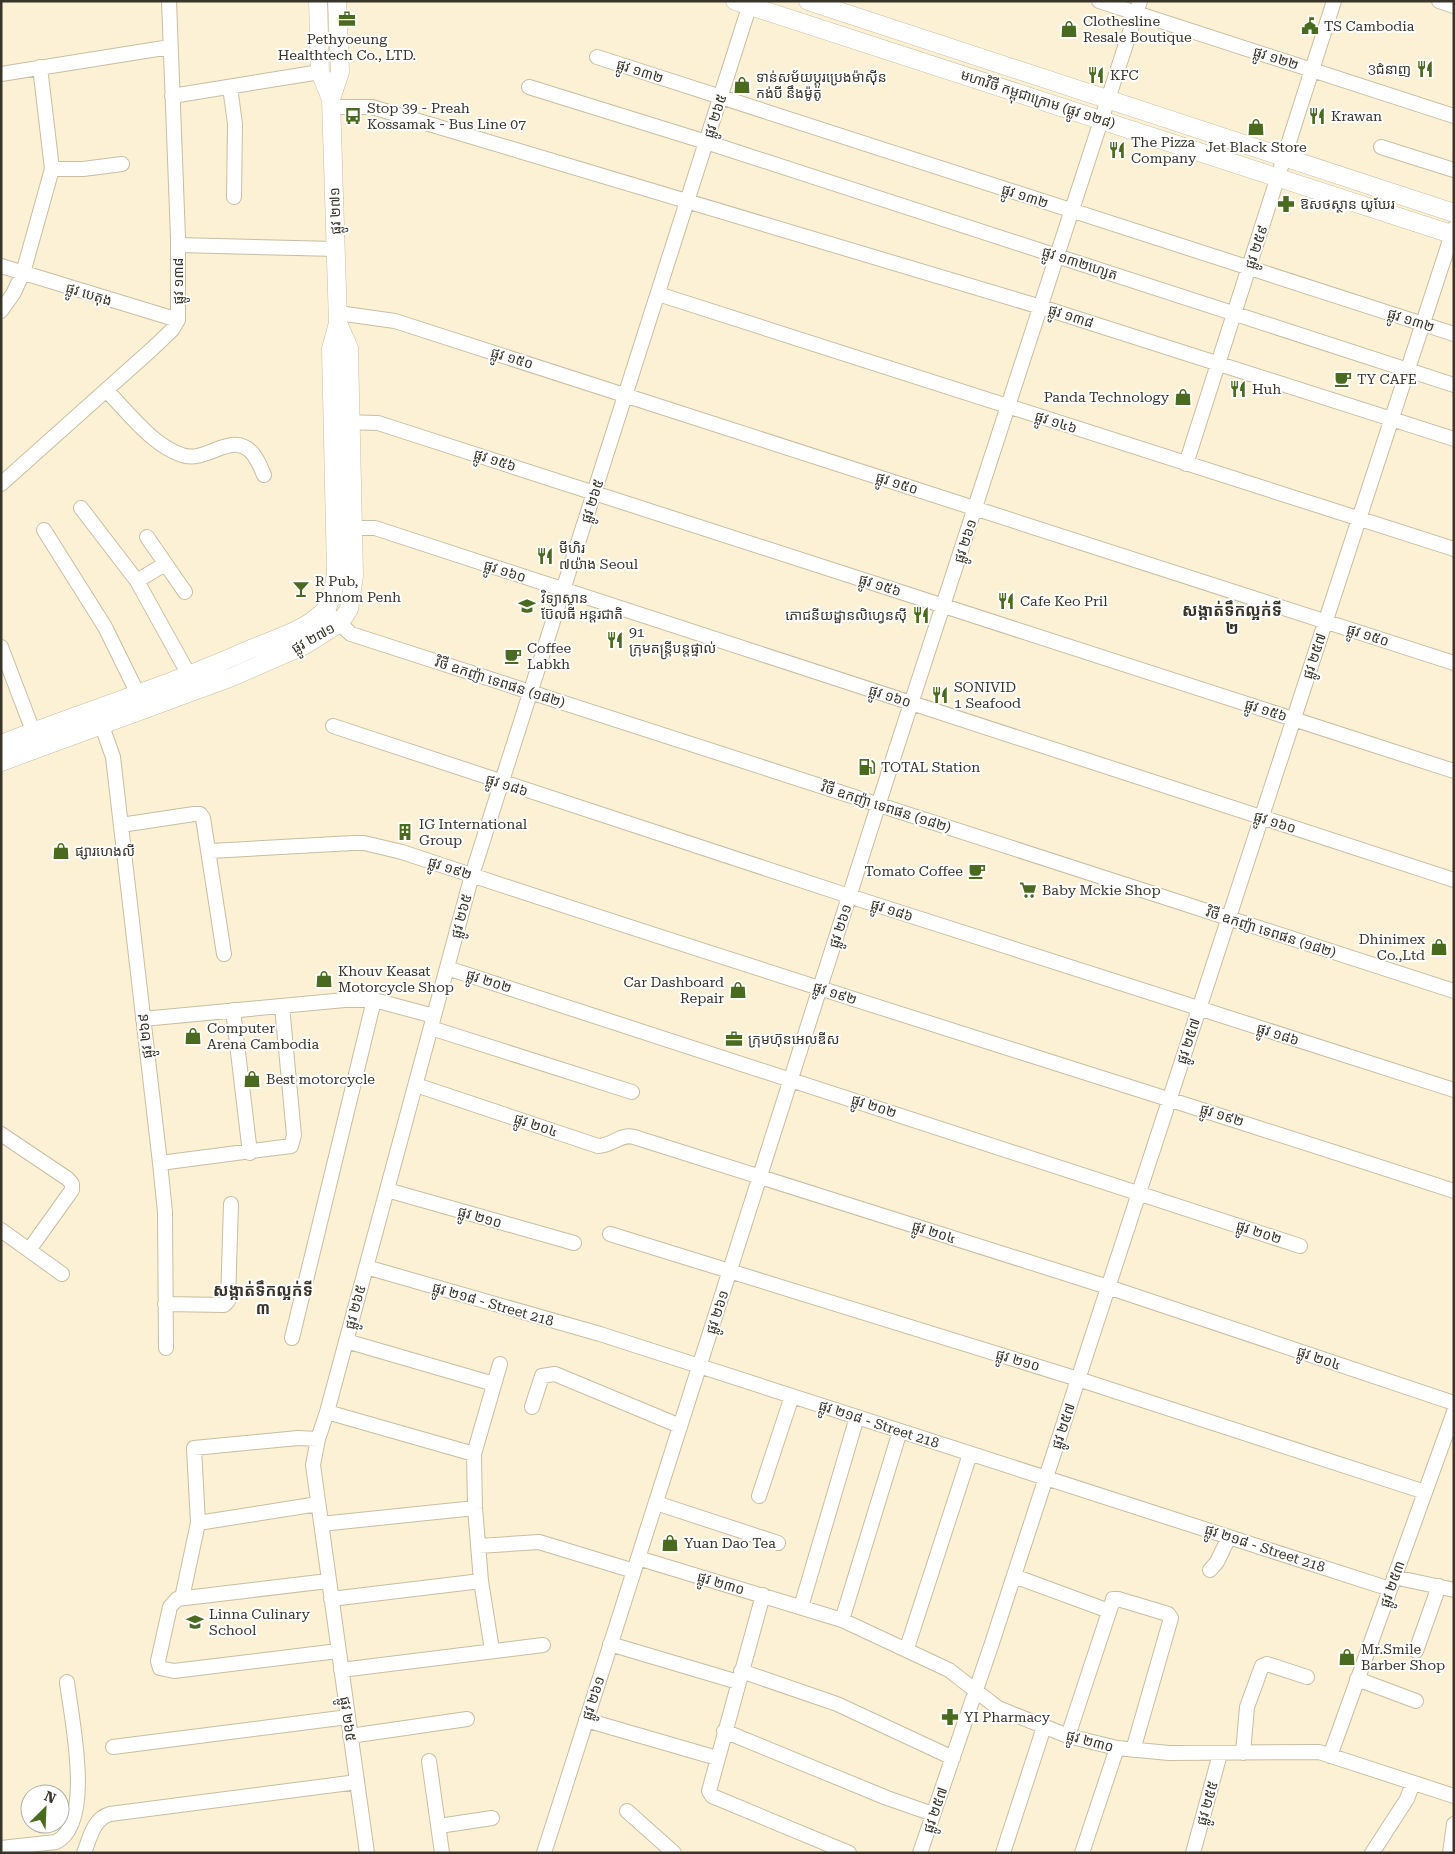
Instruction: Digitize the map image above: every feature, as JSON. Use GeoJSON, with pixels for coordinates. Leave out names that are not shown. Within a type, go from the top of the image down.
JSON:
{"type":"FeatureCollection","features":[{"type":"Feature","properties":{"kind":"main road","name":"ផ្លូវ ២៧១"},"geometry":{"type":"LineString","coordinates":[[1,762],[102,726],[311,623],[325,610],[333,595],[336,573],[331,348],[338,318],[331,103],[320,72],[318,1]]}},
{"type":"Feature","properties":{"kind":"main road","name":"ផ្លូវ ២៧១"},"geometry":{"type":"LineString","coordinates":[[331,103],[340,72],[337,1]]}},
{"type":"Feature","properties":{"kind":"main road","name":"មហាវិថី កម្ពុជាក្រោម (ផ្លូវ ១២៨)"},"geometry":{"type":"LineString","coordinates":[[808,1],[1454,213]]}},
{"type":"Feature","properties":{"kind":"main road","name":"មហាវិថី កម្ពុជាក្រោម (ផ្លូវ ១២៨)"},"geometry":{"type":"LineString","coordinates":[[746,3],[1278,178],[1453,233]]}},
{"type":"Feature","properties":{"kind":"main road","name":"ផ្លូវ ២៧១"},"geometry":{"type":"LineString","coordinates":[[1,744],[138,694],[193,682],[305,645],[340,623],[349,609],[352,599],[354,528],[349,348],[338,318]]}},
{"type":"Feature","properties":{"kind":"street","name":"ផ្លូវ ១៣៨"},"geometry":{"type":"LineString","coordinates":[[1,484],[172,330],[178,320],[178,245],[169,1]]}},
{"type":"Feature","properties":{"kind":"street","name":"ផ្លូវ ១២២"},"geometry":{"type":"LineString","coordinates":[[1099,1],[1138,7],[1312,70],[1454,116]]}},
{"type":"Feature","properties":{"kind":"street","name":"ផ្លូវ ២៥៩"},"geometry":{"type":"LineString","coordinates":[[1186,464],[1334,1]]}},
{"type":"Feature","properties":{"kind":"street"},"geometry":{"type":"LineString","coordinates":[[1439,1],[1454,6]]}},
{"type":"Feature","properties":{"kind":"street","name":"ផ្លូវ ២៦៥"},"geometry":{"type":"LineString","coordinates":[[367,1853],[312,1465],[472,875],[721,97],[746,3]]}},
{"type":"Feature","properties":{"kind":"street","name":"ផ្លូវ ២៦១"},"geometry":{"type":"LineString","coordinates":[[544,1853],[820,988],[1138,7]]}},
{"type":"Feature","properties":{"kind":"street"},"geometry":{"type":"LineString","coordinates":[[1,74],[170,47]]}},
{"type":"Feature","properties":{"kind":"street","name":"ផ្លូវ ១៣២"},"geometry":{"type":"LineString","coordinates":[[598,57],[1454,334]]}},
{"type":"Feature","properties":{"kind":"street"},"geometry":{"type":"LineString","coordinates":[[1,311],[13,294],[23,273],[52,169],[40,67]]}},
{"type":"Feature","properties":{"kind":"street"},"geometry":{"type":"LineString","coordinates":[[172,96],[320,72]]}},
{"type":"Feature","properties":{"kind":"street","name":"ផ្លូវ ១៣២ហ្សេត"},"geometry":{"type":"LineString","coordinates":[[529,86],[1454,385]]}},
{"type":"Feature","properties":{"kind":"street"},"geometry":{"type":"LineString","coordinates":[[230,87],[235,124],[234,197]]}},
{"type":"Feature","properties":{"kind":"street","name":"ផ្លូវ ១៣៨"},"geometry":{"type":"LineString","coordinates":[[331,103],[372,107],[687,200],[1042,307],[1454,439]]}},
{"type":"Feature","properties":{"kind":"street"},"geometry":{"type":"LineString","coordinates":[[1381,147],[1454,170]]}},
{"type":"Feature","properties":{"kind":"street"},"geometry":{"type":"LineString","coordinates":[[52,169],[83,169],[122,164]]}},
{"type":"Feature","properties":{"kind":"street","name":"ផ្លូវ ២៥៧"},"geometry":{"type":"LineString","coordinates":[[920,1853],[1014,1576],[1453,233]]}},
{"type":"Feature","properties":{"kind":"street"},"geometry":{"type":"LineString","coordinates":[[178,245],[336,249]]}},
{"type":"Feature","properties":{"kind":"street","name":"ផ្លូវ បេតុង"},"geometry":{"type":"LineString","coordinates":[[1,266],[178,320]]}},
{"type":"Feature","properties":{"kind":"street","name":"ផ្លូវ ១៤៦"},"geometry":{"type":"LineString","coordinates":[[658,294],[1454,549]]}},
{"type":"Feature","properties":{"kind":"street","name":"ផ្លូវ ១៥០"},"geometry":{"type":"LineString","coordinates":[[338,318],[395,321],[1454,662]]}},
{"type":"Feature","properties":{"kind":"street"},"geometry":{"type":"LineString","coordinates":[[106,390],[169,450],[184,456],[198,458],[227,444],[240,445],[253,454],[264,475]]}},
{"type":"Feature","properties":{"kind":"street","name":"ផ្លូវ ១៥៦"},"geometry":{"type":"LineString","coordinates":[[333,422],[378,423],[1454,771]]}},
{"type":"Feature","properties":{"kind":"street"},"geometry":{"type":"LineString","coordinates":[[81,508],[137,581],[193,682]]}},
{"type":"Feature","properties":{"kind":"street","name":"ផ្លូវ ១៦០"},"geometry":{"type":"LineString","coordinates":[[354,528],[375,528],[1454,880]]}},
{"type":"Feature","properties":{"kind":"street"},"geometry":{"type":"LineString","coordinates":[[44,530],[105,627],[138,694]]}},
{"type":"Feature","properties":{"kind":"street"},"geometry":{"type":"LineString","coordinates":[[147,538],[185,592]]}},
{"type":"Feature","properties":{"kind":"street"},"geometry":{"type":"LineString","coordinates":[[137,581],[165,564]]}},
{"type":"Feature","properties":{"kind":"street","name":"វិថី ឧកញ៉ា ទេពផន (១៨២)"},"geometry":{"type":"LineString","coordinates":[[325,610],[351,634],[1454,991]]}},
{"type":"Feature","properties":{"kind":"street"},"geometry":{"type":"LineString","coordinates":[[1,647],[33,731]]}},
{"type":"Feature","properties":{"kind":"street","name":"ផ្លូវ ២៦៩"},"geometry":{"type":"LineString","coordinates":[[102,726],[113,756],[160,1163],[165,1212],[166,1348]]}},
{"type":"Feature","properties":{"kind":"street","name":"ផ្លូវ ១៨៦"},"geometry":{"type":"LineString","coordinates":[[333,726],[850,896],[1454,1090]]}},
{"type":"Feature","properties":{"kind":"street"},"geometry":{"type":"LineString","coordinates":[[121,825],[200,814],[203,818],[210,851],[224,954]]}},
{"type":"Feature","properties":{"kind":"street","name":"ផ្លូវ ១៩២"},"geometry":{"type":"LineString","coordinates":[[210,851],[364,843],[402,852],[1454,1191]]}},
{"type":"Feature","properties":{"kind":"street","name":"ផ្លូវ ២០២"},"geometry":{"type":"LineString","coordinates":[[447,968],[1300,1246]]}},
{"type":"Feature","properties":{"kind":"street"},"geometry":{"type":"LineString","coordinates":[[143,1019],[233,1010],[374,1000],[632,1092]]}},
{"type":"Feature","properties":{"kind":"street"},"geometry":{"type":"LineString","coordinates":[[292,1338],[374,1000]]}},
{"type":"Feature","properties":{"kind":"street"},"geometry":{"type":"LineString","coordinates":[[160,1163],[283,1149],[293,1143],[294,1135],[282,1006]]}},
{"type":"Feature","properties":{"kind":"street"},"geometry":{"type":"LineString","coordinates":[[233,1010],[250,1153]]}},
{"type":"Feature","properties":{"kind":"street","name":"ផ្លូវ ២០៤"},"geometry":{"type":"LineString","coordinates":[[416,1085],[598,1146],[609,1146],[629,1135],[1108,1287],[1454,1404]]}},
{"type":"Feature","properties":{"kind":"street"},"geometry":{"type":"LineString","coordinates":[[1,1134],[68,1179],[72,1184],[72,1190],[29,1250]]}},
{"type":"Feature","properties":{"kind":"street","name":"ផ្លូវ ២១០"},"geometry":{"type":"LineString","coordinates":[[387,1190],[574,1243]]}},
{"type":"Feature","properties":{"kind":"street"},"geometry":{"type":"LineString","coordinates":[[165,1304],[224,1305],[228,1301],[231,1204]]}},
{"type":"Feature","properties":{"kind":"street"},"geometry":{"type":"LineString","coordinates":[[1,1230],[62,1274]]}},
{"type":"Feature","properties":{"kind":"street","name":"ផ្លូវ ២១០"},"geometry":{"type":"LineString","coordinates":[[610,1234],[1078,1379],[1425,1492]]}},
{"type":"Feature","properties":{"kind":"street","name":"ផ្លូវ ២១៨ - Street 218"},"geometry":{"type":"LineString","coordinates":[[366,1267],[600,1334],[1230,1537],[1392,1583],[1439,1586],[1454,1590]]}},
{"type":"Feature","properties":{"kind":"street"},"geometry":{"type":"LineString","coordinates":[[346,1341],[494,1384]]}},
{"type":"Feature","properties":{"kind":"street"},"geometry":{"type":"LineString","coordinates":[[492,1650],[481,1581],[475,1508],[474,1454],[500,1364]]}},
{"type":"Feature","properties":{"kind":"street"},"geometry":{"type":"LineString","coordinates":[[532,1406],[542,1376],[555,1374],[680,1426]]}},
{"type":"Feature","properties":{"kind":"street"},"geometry":{"type":"LineString","coordinates":[[759,1496],[792,1396]]}},
{"type":"Feature","properties":{"kind":"street"},"geometry":{"type":"LineString","coordinates":[[327,1412],[474,1454]]}},
{"type":"Feature","properties":{"kind":"street","name":"ផ្លូវ ២៥៣"},"geometry":{"type":"LineString","coordinates":[[1330,1756],[1425,1492],[1450,1433],[1454,1412]]}},
{"type":"Feature","properties":{"kind":"street"},"geometry":{"type":"LineString","coordinates":[[801,1607],[857,1417]]}},
{"type":"Feature","properties":{"kind":"street"},"geometry":{"type":"LineString","coordinates":[[842,1620],[900,1431]]}},
{"type":"Feature","properties":{"kind":"street"},"geometry":{"type":"LineString","coordinates":[[182,1598],[198,1523],[194,1448],[298,1438],[318,1439]]}},
{"type":"Feature","properties":{"kind":"street"},"geometry":{"type":"LineString","coordinates":[[907,1648],[970,1454]]}},
{"type":"Feature","properties":{"kind":"street"},"geometry":{"type":"LineString","coordinates":[[656,1503],[778,1543]]}},
{"type":"Feature","properties":{"kind":"street"},"geometry":{"type":"LineString","coordinates":[[198,1523],[318,1504]]}},
{"type":"Feature","properties":{"kind":"street"},"geometry":{"type":"LineString","coordinates":[[321,1524],[475,1508]]}},
{"type":"Feature","properties":{"kind":"street"},"geometry":{"type":"LineString","coordinates":[[1210,1570],[1217,1562],[1230,1537]]}},
{"type":"Feature","properties":{"kind":"street","name":"ផ្លូវ ២៣០"},"geometry":{"type":"LineString","coordinates":[[478,1546],[539,1542],[763,1595],[842,1620],[907,1648],[949,1670],[998,1708],[1068,1736],[1133,1750],[1220,1754],[1243,1752],[1320,1752],[1454,1796]]}},
{"type":"Feature","properties":{"kind":"street"},"geometry":{"type":"LineString","coordinates":[[1014,1576],[1109,1611]]}},
{"type":"Feature","properties":{"kind":"street"},"geometry":{"type":"LineString","coordinates":[[328,1581],[182,1598],[173,1602],[170,1607],[158,1662],[160,1668],[174,1671],[338,1651]]}},
{"type":"Feature","properties":{"kind":"street"},"geometry":{"type":"LineString","coordinates":[[331,1599],[481,1581]]}},
{"type":"Feature","properties":{"kind":"street"},"geometry":{"type":"LineString","coordinates":[[1416,1651],[1439,1586]]}},
{"type":"Feature","properties":{"kind":"street"},"geometry":{"type":"LineString","coordinates":[[763,1595],[708,1787],[712,1796],[843,1852]]}},
{"type":"Feature","properties":{"kind":"street"},"geometry":{"type":"LineString","coordinates":[[1068,1736],[1113,1599],[1118,1599],[1168,1614],[1171,1618],[1133,1750]]}},
{"type":"Feature","properties":{"kind":"street"},"geometry":{"type":"LineString","coordinates":[[610,1644],[739,1676],[836,1704],[953,1758]]}},
{"type":"Feature","properties":{"kind":"street"},"geometry":{"type":"LineString","coordinates":[[341,1670],[543,1645]]}},
{"type":"Feature","properties":{"kind":"street"},"geometry":{"type":"LineString","coordinates":[[1243,1752],[1247,1707],[1262,1666],[1267,1664],[1307,1677]]}},
{"type":"Feature","properties":{"kind":"street"},"geometry":{"type":"LineString","coordinates":[[1357,1679],[1416,1701]]}},
{"type":"Feature","properties":{"kind":"street"},"geometry":{"type":"LineString","coordinates":[[7,1849],[56,1842],[63,1838],[72,1826],[77,1796],[78,1754],[67,1682]]}},
{"type":"Feature","properties":{"kind":"street"},"geometry":{"type":"LineString","coordinates":[[113,1747],[348,1718]]}},
{"type":"Feature","properties":{"kind":"street"},"geometry":{"type":"LineString","coordinates":[[350,1736],[467,1719]]}},
{"type":"Feature","properties":{"kind":"street"},"geometry":{"type":"LineString","coordinates":[[586,1720],[717,1758]]}},
{"type":"Feature","properties":{"kind":"street"},"geometry":{"type":"LineString","coordinates":[[1002,1853],[1044,1727]]}},
{"type":"Feature","properties":{"kind":"street"},"geometry":{"type":"LineString","coordinates":[[724,1731],[887,1798],[933,1814]]}},
{"type":"Feature","properties":{"kind":"street"},"geometry":{"type":"LineString","coordinates":[[1082,1853],[1117,1748]]}},
{"type":"Feature","properties":{"kind":"street","name":"ផ្លូវ ២៥៥"},"geometry":{"type":"LineString","coordinates":[[1192,1853],[1220,1754]]}},
{"type":"Feature","properties":{"kind":"street"},"geometry":{"type":"LineString","coordinates":[[429,1761],[442,1853]]}},
{"type":"Feature","properties":{"kind":"street"},"geometry":{"type":"LineString","coordinates":[[84,1853],[92,1833],[103,1816],[357,1782]]}},
{"type":"Feature","properties":{"kind":"street"},"geometry":{"type":"LineString","coordinates":[[1372,1853],[1408,1799],[1413,1783]]}},
{"type":"Feature","properties":{"kind":"street"},"geometry":{"type":"LineString","coordinates":[[627,1811],[674,1853]]}},
{"type":"Feature","properties":{"kind":"street"},"geometry":{"type":"LineString","coordinates":[[439,1826],[492,1818]]}},
{"type":"Feature","properties":{"kind":"street"},"geometry":{"type":"LineString","coordinates":[[1450,1853],[1454,1824]]}},
{"type":"Feature","properties":{"kind":"street"},"geometry":{"type":"LineString","coordinates":[[72,1826],[92,1833]]}},
{"type":"Feature","properties":{"kind":"place","name":"Pethyoeung Healthtech Co., LTD."},"geometry":{"type":"Point","coordinates":[347,19]}},
{"type":"Feature","properties":{"kind":"place","name":"TS Cambodia"},"geometry":{"type":"Point","coordinates":[1310,26]}},
{"type":"Feature","properties":{"kind":"place","name":"Clothesline Resale Boutique"},"geometry":{"type":"Point","coordinates":[1069,29]}},
{"type":"Feature","properties":{"kind":"place","name":"3ជំនាញ"},"geometry":{"type":"Point","coordinates":[1425,69]}},
{"type":"Feature","properties":{"kind":"place","name":"KFC"},"geometry":{"type":"Point","coordinates":[1096,75]}},
{"type":"Feature","properties":{"kind":"place","name":"ទាន់សម័យប្តូរប្រេងម៉ាសុីន កង់បី នឹងម៉ូតូ"},"geometry":{"type":"Point","coordinates":[742,85]}},
{"type":"Feature","properties":{"kind":"place","name":"Stop 39 - Preah Kossamak - Bus Line 07"},"geometry":{"type":"Point","coordinates":[353,116]}},
{"type":"Feature","properties":{"kind":"place","name":"Krawan"},"geometry":{"type":"Point","coordinates":[1317,116]}},
{"type":"Feature","properties":{"kind":"place","name":"Jet Black Store"},"geometry":{"type":"Point","coordinates":[1256,127]}},
{"type":"Feature","properties":{"kind":"place","name":"The Pizza Company"},"geometry":{"type":"Point","coordinates":[1117,150]}},
{"type":"Feature","properties":{"kind":"place","name":"ឱសថស្ថាន យូឃែរ"},"geometry":{"type":"Point","coordinates":[1286,204]}},
{"type":"Feature","properties":{"kind":"place","name":"TY CAFE"},"geometry":{"type":"Point","coordinates":[1343,379]}},
{"type":"Feature","properties":{"kind":"place","name":"Huh"},"geometry":{"type":"Point","coordinates":[1238,389]}},
{"type":"Feature","properties":{"kind":"place","name":"Panda Technology"},"geometry":{"type":"Point","coordinates":[1183,397]}},
{"type":"Feature","properties":{"kind":"place","name":"មីហិរ ៧យ៉ាង Seoul"},"geometry":{"type":"Point","coordinates":[545,556]}},
{"type":"Feature","properties":{"kind":"place","name":"R Pub, Phnom Penh"},"geometry":{"type":"Point","coordinates":[301,589]}},
{"type":"Feature","properties":{"kind":"place","name":"Cafe Keo Pril"},"geometry":{"type":"Point","coordinates":[1006,601]}},
{"type":"Feature","properties":{"kind":"place","name":"វិទ្យាស្ថាន ប៊ែលធី អន្ដរជាតិ"},"geometry":{"type":"Point","coordinates":[527,606]}},
{"type":"Feature","properties":{"kind":"place","name":"ភោជនីយដ្ឋានលិហ្វេនសុី"},"geometry":{"type":"Point","coordinates":[921,615]}},
{"type":"Feature","properties":{"kind":"place","name":"91 ក្រុមតន្រ្តីបន្តផ្ទាល់"},"geometry":{"type":"Point","coordinates":[615,640]}},
{"type":"Feature","properties":{"kind":"place","name":"Coffee Labkh"},"geometry":{"type":"Point","coordinates":[513,656]}},
{"type":"Feature","properties":{"kind":"place","name":"SONIVID 1 Seafood"},"geometry":{"type":"Point","coordinates":[940,695]}},
{"type":"Feature","properties":{"kind":"place","name":"TOTAL Station"},"geometry":{"type":"Point","coordinates":[867,767]}},
{"type":"Feature","properties":{"kind":"place","name":"IG International Group"},"geometry":{"type":"Point","coordinates":[405,832]}},
{"type":"Feature","properties":{"kind":"place","name":"ផ្សារហេងលី"},"geometry":{"type":"Point","coordinates":[61,851]}},
{"type":"Feature","properties":{"kind":"place","name":"Tomato Coffee"},"geometry":{"type":"Point","coordinates":[977,871]}},
{"type":"Feature","properties":{"kind":"place","name":"Baby Mckie Shop"},"geometry":{"type":"Point","coordinates":[1028,890]}},
{"type":"Feature","properties":{"kind":"place","name":"Dhinimex Co.,Ltd"},"geometry":{"type":"Point","coordinates":[1439,947]}},
{"type":"Feature","properties":{"kind":"place","name":"Khouv Keasat Motorcycle Shop"},"geometry":{"type":"Point","coordinates":[324,979]}},
{"type":"Feature","properties":{"kind":"place","name":"Car Dashboard Repair"},"geometry":{"type":"Point","coordinates":[738,990]}},
{"type":"Feature","properties":{"kind":"place","name":"Computer Arena Cambodia"},"geometry":{"type":"Point","coordinates":[193,1036]}},
{"type":"Feature","properties":{"kind":"place","name":"ក្រុមហ៊ុនអេលឌីស"},"geometry":{"type":"Point","coordinates":[734,1039]}},
{"type":"Feature","properties":{"kind":"place","name":"Best motorcycle"},"geometry":{"type":"Point","coordinates":[252,1079]}},
{"type":"Feature","properties":{"kind":"place","name":"Yuan Dao Tea"},"geometry":{"type":"Point","coordinates":[670,1543]}},
{"type":"Feature","properties":{"kind":"place","name":"Linna Culinary School"},"geometry":{"type":"Point","coordinates":[195,1622]}},
{"type":"Feature","properties":{"kind":"place","name":"Mr.Smile Barber Shop"},"geometry":{"type":"Point","coordinates":[1347,1657]}},
{"type":"Feature","properties":{"kind":"place","name":"YI Pharmacy"},"geometry":{"type":"Point","coordinates":[950,1717]}},
{"type":"Feature","properties":{"kind":"district","name":"សង្កាត់ទឹកល្អក់ទី ២"},"geometry":{"type":"Point","coordinates":[1232,619]}},
{"type":"Feature","properties":{"kind":"district","name":"សង្កាត់ទឹកល្អក់ទី ៣"},"geometry":{"type":"Point","coordinates":[263,1299]}}]}
